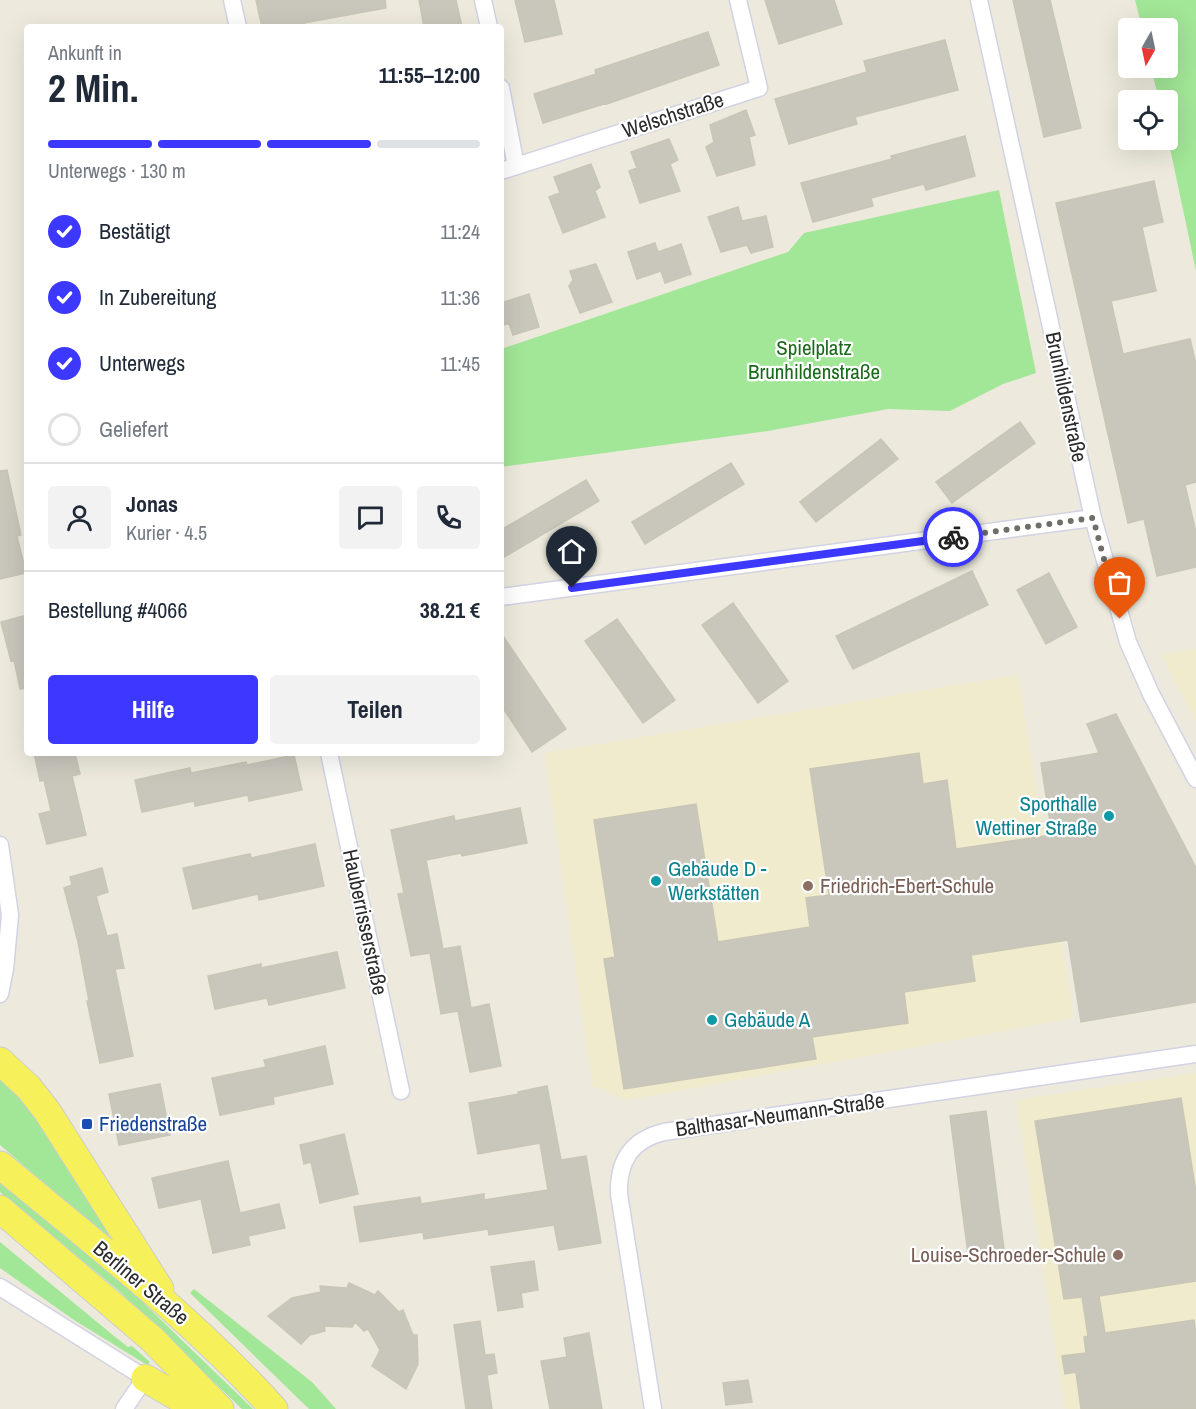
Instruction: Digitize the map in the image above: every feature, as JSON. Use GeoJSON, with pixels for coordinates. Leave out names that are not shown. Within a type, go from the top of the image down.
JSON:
{"type":"FeatureCollection","features":[{"type":"Feature","properties":{"kind":"main road"},"geometry":{"type":"LineString","coordinates":[[0,1061],[29,1088],[47,1111],[174,1310]]}},
{"type":"Feature","properties":{"kind":"main road","name":"Berliner Straße"},"geometry":{"type":"LineString","coordinates":[[0,1165],[174,1310],[242,1373],[274,1409]]}},
{"type":"Feature","properties":{"kind":"main road","name":"Berliner Straße"},"geometry":{"type":"LineString","coordinates":[[0,1209],[152,1339],[220,1409]]}},
{"type":"Feature","properties":{"kind":"main road"},"geometry":{"type":"LineString","coordinates":[[145,1378],[198,1409]]}},
{"type":"Feature","properties":{"kind":"street"},"geometry":{"type":"LineString","coordinates":[[232,0],[237,24]]}},
{"type":"Feature","properties":{"kind":"street"},"geometry":{"type":"LineString","coordinates":[[483,0],[488,24]]}},
{"type":"Feature","properties":{"kind":"street","name":"Welschstraße"},"geometry":{"type":"LineString","coordinates":[[509,168],[759,88],[738,0]]}},
{"type":"Feature","properties":{"kind":"street","name":"Brunhildenstraße"},"geometry":{"type":"LineString","coordinates":[[979,0],[1093,518],[1128,642],[1151,694],[1196,779]]}},
{"type":"Feature","properties":{"kind":"street"},"geometry":{"type":"LineString","coordinates":[[504,118],[509,168]]}},
{"type":"Feature","properties":{"kind":"street"},"geometry":{"type":"LineString","coordinates":[[504,597],[1093,518]]}},
{"type":"Feature","properties":{"kind":"street","name":"Hauberrisserstraße"},"geometry":{"type":"LineString","coordinates":[[330,756],[402,1091]]}},
{"type":"Feature","properties":{"kind":"street"},"geometry":{"type":"LineString","coordinates":[[0,845],[10,915],[5,969],[0,994]]}},
{"type":"Feature","properties":{"kind":"street","name":"Balthasar-Neumann-Straße"},"geometry":{"type":"LineString","coordinates":[[653,1409],[619,1194],[620,1169],[631,1150],[639,1143],[664,1132],[1196,1054]]}},
{"type":"Feature","properties":{"kind":"street"},"geometry":{"type":"LineString","coordinates":[[0,1287],[145,1378],[124,1409]]}},
{"type":"Feature","properties":{"kind":"shaded area"},"geometry":{"type":"Polygon","coordinates":[[[1196,649],[1196,722],[1161,655],[1196,649]]]}},
{"type":"Feature","properties":{"kind":"shaded area","name":"Friedrich-Ebert-Schule"},"geometry":{"type":"Polygon","coordinates":[[[1018,675],[1074,1018],[628,1100],[592,1086],[545,753],[1018,675]]]}},
{"type":"Feature","properties":{"kind":"shaded area","name":"Louise-Schroeder-Schule"},"geometry":{"type":"Polygon","coordinates":[[[1196,1073],[1196,1409],[1065,1409],[1016,1100],[1196,1073]]]}},
{"type":"Feature","properties":{"kind":"green space"},"geometry":{"type":"Polygon","coordinates":[[[1135,0],[1196,0],[1196,271],[1170,150],[1178,150],[1178,90],[1156,90],[1154,78],[1178,78],[1178,18],[1140,18],[1135,0]]]}},
{"type":"Feature","properties":{"kind":"green space","name":"Spielplatz Brunhildenstraße"},"geometry":{"type":"Polygon","coordinates":[[[999,190],[1036,373],[1003,384],[950,411],[888,409],[768,431],[504,467],[504,348],[788,252],[804,233],[999,190]]]}},
{"type":"Feature","properties":{"kind":"green space"},"geometry":{"type":"Polygon","coordinates":[[[0,1077],[23,1098],[123,1251],[0,1145],[0,1077]]]}},
{"type":"Feature","properties":{"kind":"green space"},"geometry":{"type":"Polygon","coordinates":[[[0,1181],[125,1285],[253,1409],[242,1409],[118,1290],[0,1192],[0,1181]]]}},
{"type":"Feature","properties":{"kind":"green space"},"geometry":{"type":"Polygon","coordinates":[[[0,1242],[114,1336],[128,1347],[132,1346],[150,1362],[147,1365],[74,1320],[0,1268],[0,1242]]]}},
{"type":"Feature","properties":{"kind":"green space"},"geometry":{"type":"Polygon","coordinates":[[[194,1289],[312,1382],[336,1409],[309,1409],[190,1293],[194,1289]]]}},
{"type":"Feature","properties":{"kind":"building"},"geometry":{"type":"Polygon","coordinates":[[[256,0],[385,0],[386,8],[304,24],[261,24],[256,0]]]}},
{"type":"Feature","properties":{"kind":"building"},"geometry":{"type":"Polygon","coordinates":[[[419,0],[456,0],[461,24],[423,24],[419,0]]]}},
{"type":"Feature","properties":{"kind":"building"},"geometry":{"type":"Polygon","coordinates":[[[515,0],[554,0],[562,34],[525,42],[515,0]]]}},
{"type":"Feature","properties":{"kind":"building"},"geometry":{"type":"Polygon","coordinates":[[[765,0],[834,0],[842,24],[779,44],[765,0]]]}},
{"type":"Feature","properties":{"kind":"building"},"geometry":{"type":"Polygon","coordinates":[[[1013,0],[1050,0],[1081,128],[1044,137],[1013,0]]]}},
{"type":"Feature","properties":{"kind":"building"},"geometry":{"type":"Polygon","coordinates":[[[708,32],[719,65],[607,104],[543,123],[534,94],[596,74],[595,70],[708,32]]]}},
{"type":"Feature","properties":{"kind":"building"},"geometry":{"type":"Polygon","coordinates":[[[945,40],[958,90],[855,117],[857,124],[789,144],[775,99],[867,72],[864,61],[945,40]]]}},
{"type":"Feature","properties":{"kind":"building"},"geometry":{"type":"Polygon","coordinates":[[[746,110],[755,135],[749,137],[755,165],[717,176],[706,147],[714,142],[710,125],[746,110]]]}},
{"type":"Feature","properties":{"kind":"building"},"geometry":{"type":"Polygon","coordinates":[[[965,136],[975,176],[926,190],[924,184],[871,198],[873,206],[813,222],[801,183],[892,159],[891,156],[965,136]]]}},
{"type":"Feature","properties":{"kind":"building"},"geometry":{"type":"Polygon","coordinates":[[[669,139],[678,160],[670,164],[680,191],[640,203],[629,171],[637,168],[631,152],[669,139]]]}},
{"type":"Feature","properties":{"kind":"building"},"geometry":{"type":"Polygon","coordinates":[[[591,164],[600,187],[595,191],[605,217],[563,233],[549,197],[560,193],[554,177],[591,164]]]}},
{"type":"Feature","properties":{"kind":"building"},"geometry":{"type":"Polygon","coordinates":[[[1154,181],[1163,222],[1142,227],[1156,291],[1111,301],[1123,354],[1190,339],[1196,364],[1196,482],[1185,485],[1196,532],[1196,567],[1157,576],[1144,519],[1128,523],[1056,203],[1154,181]]]}},
{"type":"Feature","properties":{"kind":"building"},"geometry":{"type":"Polygon","coordinates":[[[738,207],[742,221],[766,216],[773,247],[751,253],[747,245],[721,252],[708,217],[738,207]]]}},
{"type":"Feature","properties":{"kind":"building"},"geometry":{"type":"Polygon","coordinates":[[[655,243],[658,252],[681,244],[691,274],[665,283],[661,271],[637,279],[628,252],[655,243]]]}},
{"type":"Feature","properties":{"kind":"building"},"geometry":{"type":"Polygon","coordinates":[[[596,264],[612,302],[580,313],[569,286],[573,280],[570,271],[596,264]]]}},
{"type":"Feature","properties":{"kind":"building"},"geometry":{"type":"Polygon","coordinates":[[[529,294],[539,327],[513,335],[509,323],[504,325],[504,302],[529,294]]]}},
{"type":"Feature","properties":{"kind":"building"},"geometry":{"type":"Polygon","coordinates":[[[1020,422],[1035,443],[952,503],[936,482],[1020,422]]]}},
{"type":"Feature","properties":{"kind":"building"},"geometry":{"type":"Polygon","coordinates":[[[881,439],[898,459],[816,522],[800,502],[881,439]]]}},
{"type":"Feature","properties":{"kind":"building"},"geometry":{"type":"Polygon","coordinates":[[[731,463],[744,484],[645,544],[632,522],[731,463]]]}},
{"type":"Feature","properties":{"kind":"building"},"geometry":{"type":"Polygon","coordinates":[[[7,470],[21,535],[17,536],[24,573],[0,579],[0,471],[7,470]]]}},
{"type":"Feature","properties":{"kind":"building"},"geometry":{"type":"Polygon","coordinates":[[[586,480],[599,501],[504,557],[504,528],[586,480]]]}},
{"type":"Feature","properties":{"kind":"building"},"geometry":{"type":"Polygon","coordinates":[[[972,571],[988,605],[853,669],[836,636],[972,571]]]}},
{"type":"Feature","properties":{"kind":"building"},"geometry":{"type":"Polygon","coordinates":[[[1049,573],[1077,627],[1046,644],[1017,590],[1049,573]]]}},
{"type":"Feature","properties":{"kind":"building"},"geometry":{"type":"Polygon","coordinates":[[[733,603],[788,681],[758,703],[702,625],[733,603]]]}},
{"type":"Feature","properties":{"kind":"building"},"geometry":{"type":"Polygon","coordinates":[[[24,616],[24,688],[20,689],[14,660],[11,661],[1,622],[24,616]]]}},
{"type":"Feature","properties":{"kind":"building"},"geometry":{"type":"Polygon","coordinates":[[[617,619],[675,700],[643,723],[585,641],[617,619]]]}},
{"type":"Feature","properties":{"kind":"building"},"geometry":{"type":"Polygon","coordinates":[[[504,637],[566,729],[532,752],[504,710],[504,637]]]}},
{"type":"Feature","properties":{"kind":"building"},"geometry":{"type":"Polygon","coordinates":[[[1116,714],[1196,868],[1196,1002],[1081,1022],[1068,940],[971,955],[975,981],[904,992],[908,1023],[812,1037],[816,1059],[624,1089],[604,959],[615,957],[594,820],[696,804],[718,942],[810,927],[806,898],[829,895],[810,769],[919,753],[923,784],[947,780],[956,849],[1052,835],[1041,763],[1099,753],[1087,724],[1116,714]]]}},
{"type":"Feature","properties":{"kind":"building"},"geometry":{"type":"Polygon","coordinates":[[[35,756],[76,756],[80,774],[72,776],[86,835],[47,844],[39,814],[51,811],[44,780],[40,781],[35,756]]]}},
{"type":"Feature","properties":{"kind":"building"},"geometry":{"type":"Polygon","coordinates":[[[294,756],[302,790],[249,801],[248,795],[195,806],[194,801],[142,812],[135,780],[190,768],[191,773],[246,762],[247,765],[294,756]]]}},
{"type":"Feature","properties":{"kind":"building"},"geometry":{"type":"Polygon","coordinates":[[[520,808],[527,843],[462,856],[461,853],[426,860],[443,949],[460,946],[471,1008],[489,1004],[501,1066],[470,1072],[458,1011],[441,1014],[430,953],[411,956],[398,894],[404,893],[391,830],[454,816],[455,821],[520,808]]]}},
{"type":"Feature","properties":{"kind":"building"},"geometry":{"type":"Polygon","coordinates":[[[315,844],[324,886],[259,900],[258,894],[193,909],[183,868],[250,854],[251,858],[315,844]]]}},
{"type":"Feature","properties":{"kind":"building"},"geometry":{"type":"Polygon","coordinates":[[[102,868],[108,892],[96,896],[107,936],[117,934],[124,968],[115,969],[133,1056],[100,1063],[78,942],[64,888],[72,885],[70,877],[102,868]]]}},
{"type":"Feature","properties":{"kind":"building"},"geometry":{"type":"Polygon","coordinates":[[[337,952],[345,988],[269,1005],[267,998],[215,1009],[208,976],[261,964],[261,968],[337,952]]]}},
{"type":"Feature","properties":{"kind":"building"},"geometry":{"type":"Polygon","coordinates":[[[325,1046],[333,1084],[273,1097],[274,1104],[220,1115],[212,1078],[266,1067],[264,1060],[325,1046]]]}},
{"type":"Feature","properties":{"kind":"building"},"geometry":{"type":"Polygon","coordinates":[[[160,1084],[170,1135],[119,1145],[109,1094],[160,1084]]]}},
{"type":"Feature","properties":{"kind":"building"},"geometry":{"type":"Polygon","coordinates":[[[547,1086],[561,1160],[586,1156],[601,1243],[559,1250],[554,1225],[489,1235],[488,1229],[424,1239],[423,1232],[360,1242],[354,1207],[420,1197],[421,1204],[484,1194],[484,1200],[548,1190],[540,1143],[478,1154],[469,1103],[519,1094],[518,1092],[547,1086]]]}},
{"type":"Feature","properties":{"kind":"building","name":"Louise-Schroeder-Schule"},"geometry":{"type":"Polygon","coordinates":[[[1181,1098],[1196,1192],[1196,1281],[1099,1296],[1105,1333],[1194,1320],[1196,1409],[1081,1409],[1076,1372],[1065,1374],[1062,1356],[1086,1353],[1084,1337],[1088,1336],[1082,1297],[1064,1299],[1035,1121],[1181,1098]]]}},
{"type":"Feature","properties":{"kind":"building"},"geometry":{"type":"Polygon","coordinates":[[[986,1111],[1004,1249],[968,1254],[950,1116],[986,1111]]]}},
{"type":"Feature","properties":{"kind":"building"},"geometry":{"type":"Polygon","coordinates":[[[344,1134],[358,1194],[320,1203],[311,1162],[304,1164],[300,1145],[344,1134]]]}},
{"type":"Feature","properties":{"kind":"building"},"geometry":{"type":"Polygon","coordinates":[[[228,1161],[240,1213],[279,1204],[285,1228],[248,1236],[250,1245],[213,1253],[201,1199],[159,1208],[152,1178],[228,1161]]]}},
{"type":"Feature","properties":{"kind":"building"},"geometry":{"type":"Polygon","coordinates":[[[534,1261],[538,1290],[521,1293],[523,1307],[498,1311],[491,1267],[534,1261]]]}},
{"type":"Feature","properties":{"kind":"building"},"geometry":{"type":"Polygon","coordinates":[[[349,1283],[375,1295],[378,1291],[399,1312],[403,1310],[413,1335],[417,1335],[418,1364],[406,1389],[372,1366],[380,1350],[368,1329],[364,1331],[355,1322],[352,1327],[324,1326],[325,1331],[310,1335],[301,1344],[268,1316],[292,1298],[321,1292],[320,1286],[347,1288],[349,1283]]]}},
{"type":"Feature","properties":{"kind":"building"},"geometry":{"type":"Polygon","coordinates":[[[480,1321],[485,1355],[494,1354],[497,1373],[487,1375],[492,1409],[466,1409],[454,1325],[480,1321]]]}},
{"type":"Feature","properties":{"kind":"building"},"geometry":{"type":"Polygon","coordinates":[[[589,1333],[602,1409],[550,1409],[541,1361],[567,1357],[564,1338],[589,1333]]]}},
{"type":"Feature","properties":{"kind":"building"},"geometry":{"type":"Polygon","coordinates":[[[748,1380],[752,1402],[726,1405],[723,1383],[748,1380]]]}},
{"type":"Feature","properties":{"kind":"way so far"},"geometry":{"type":"LineString","coordinates":[[953,537],[1093,518],[1120,619]]}},
{"type":"Feature","properties":{"kind":"place","name":"Sporthalle Wettiner Straße"},"geometry":{"type":"Point","coordinates":[1109,816]}},
{"type":"Feature","properties":{"kind":"place","name":"Gebäude D - Werkstätten"},"geometry":{"type":"Point","coordinates":[656,881]}},
{"type":"Feature","properties":{"kind":"place","name":"Friedrich-Ebert-Schule"},"geometry":{"type":"Point","coordinates":[808,886]}},
{"type":"Feature","properties":{"kind":"place","name":"Gebäude A"},"geometry":{"type":"Point","coordinates":[712,1020]}},
{"type":"Feature","properties":{"kind":"place","name":"Friedenstraße"},"geometry":{"type":"Point","coordinates":[87,1124]}},
{"type":"Feature","properties":{"kind":"place","name":"Louise-Schroeder-Schule"},"geometry":{"type":"Point","coordinates":[1118,1255]}},
{"type":"Feature","properties":{"kind":"route"},"geometry":{"type":"LineString","coordinates":[[572,588],[953,537]]}}]}
